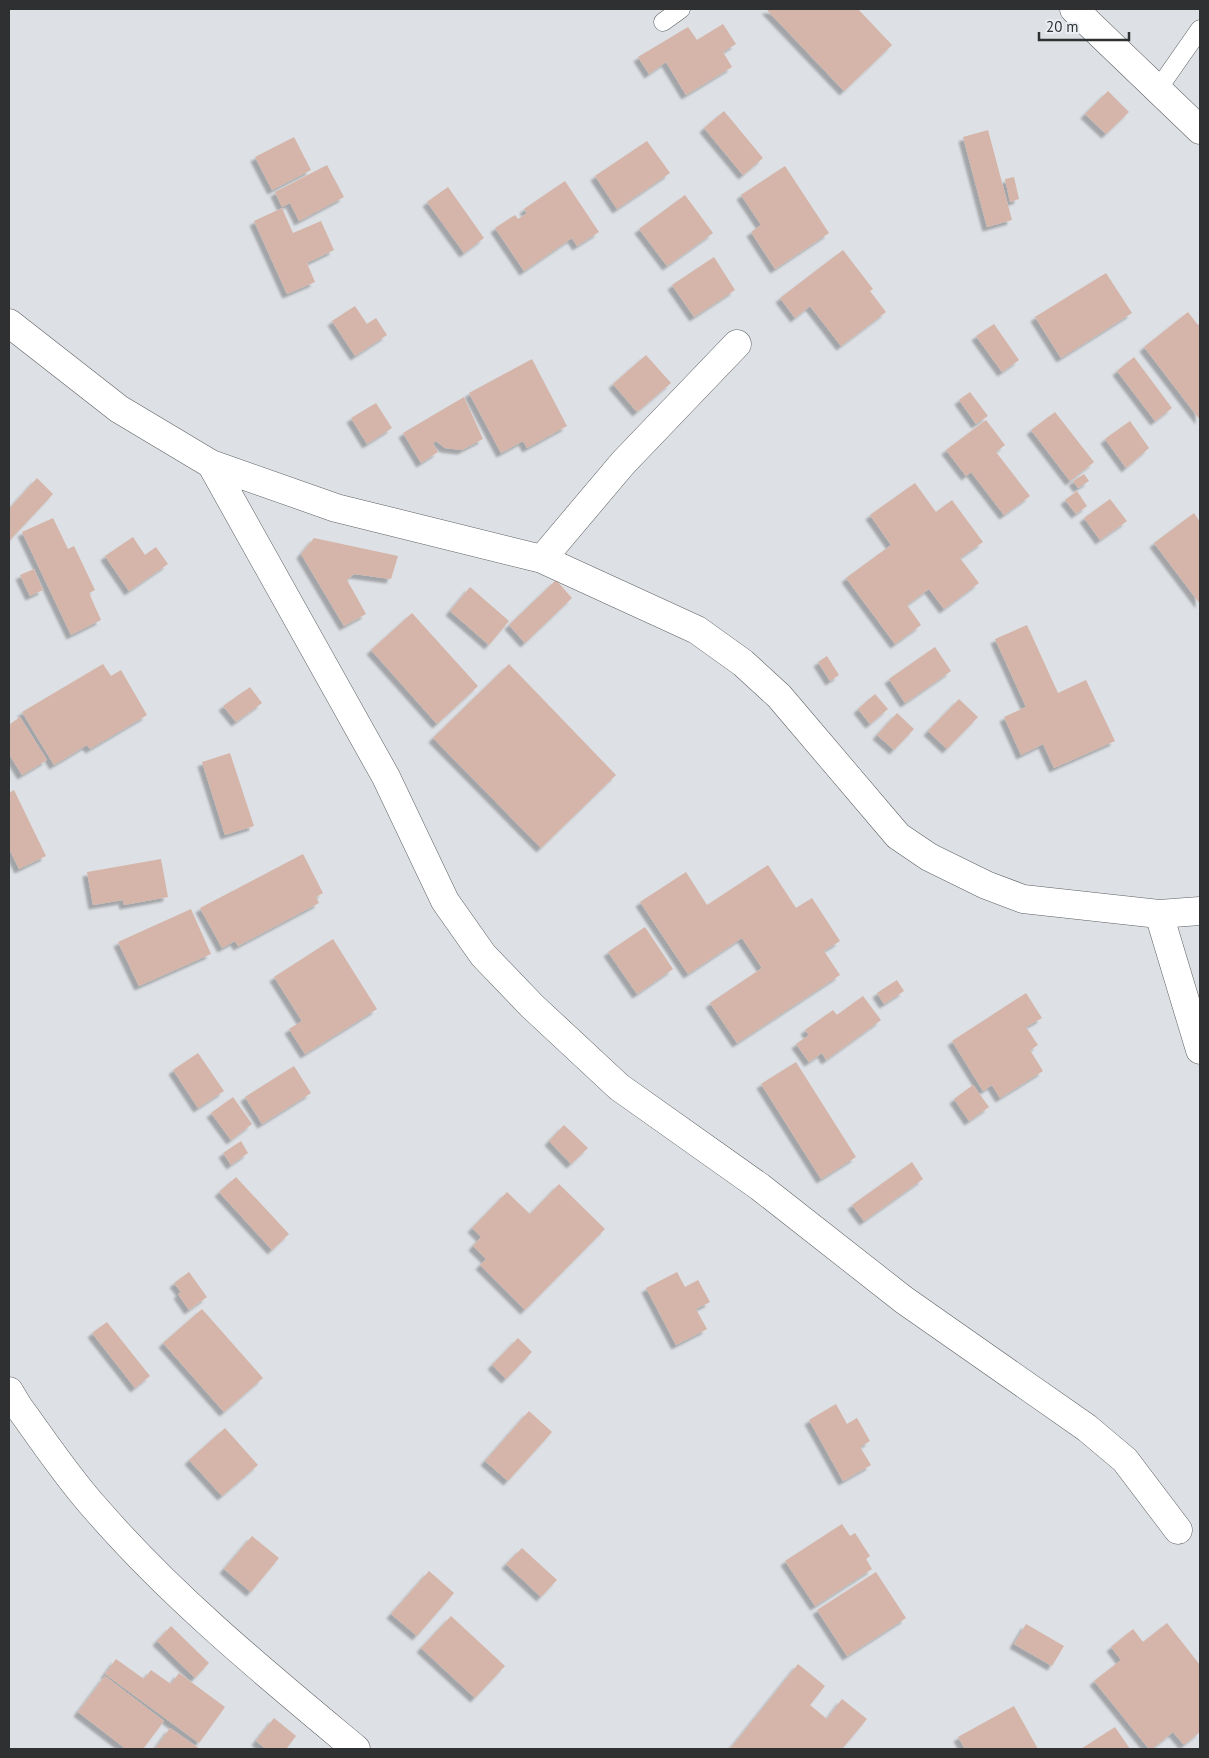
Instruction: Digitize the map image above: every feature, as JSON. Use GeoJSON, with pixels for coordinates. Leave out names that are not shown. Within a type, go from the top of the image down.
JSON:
{"type":"FeatureCollection","features":[{"type":"Feature","properties":{"kind":"street"},"geometry":{"type":"LineString","coordinates":[[1074,9],[1200,130]]}},
{"type":"Feature","properties":{"kind":"street"},"geometry":{"type":"LineString","coordinates":[[9,323],[119,409],[211,464],[336,508],[542,559],[697,630],[743,663],[778,696],[898,836],[929,857],[986,885],[1023,899],[1159,914],[1200,911]]}},
{"type":"Feature","properties":{"kind":"street"},"geometry":{"type":"LineString","coordinates":[[542,559],[623,463],[737,344]]}},
{"type":"Feature","properties":{"kind":"street"},"geometry":{"type":"LineString","coordinates":[[211,464],[386,777],[445,901],[483,955],[532,1006],[620,1087],[760,1187],[904,1300],[1095,1435],[1125,1460],[1178,1530]]}},
{"type":"Feature","properties":{"kind":"street"},"geometry":{"type":"LineString","coordinates":[[1159,914],[1200,1050]]}},
{"type":"Feature","properties":{"kind":"street"},"geometry":{"type":"LineString","coordinates":[[9,1391],[18,1406],[95,1509],[163,1578],[264,1673],[356,1749]]}},
{"type":"Feature","properties":{"kind":"lane"},"geometry":{"type":"LineString","coordinates":[[663,22],[681,9]]}},
{"type":"Feature","properties":{"kind":"lane"},"geometry":{"type":"LineString","coordinates":[[1158,89],[1200,29]]}},
{"type":"Feature","properties":{"kind":"building"},"geometry":{"type":"Polygon","coordinates":[[[766,9],[858,9],[892,45],[844,91],[766,9]]]}},
{"type":"Feature","properties":{"kind":"building"},"geometry":{"type":"Polygon","coordinates":[[[723,24],[736,44],[723,52],[732,67],[686,95],[666,62],[649,74],[638,57],[688,27],[697,40],[723,24]]]}},
{"type":"Feature","properties":{"kind":"building"},"geometry":{"type":"Polygon","coordinates":[[[1108,91],[1129,112],[1106,134],[1085,114],[1108,91]]]}},
{"type":"Feature","properties":{"kind":"building"},"geometry":{"type":"Polygon","coordinates":[[[724,111],[763,158],[743,175],[704,128],[724,111]]]}},
{"type":"Feature","properties":{"kind":"building"},"geometry":{"type":"Polygon","coordinates":[[[988,130],[1012,220],[987,227],[963,137],[988,130]]]}},
{"type":"Feature","properties":{"kind":"building"},"geometry":{"type":"Polygon","coordinates":[[[294,137],[311,170],[272,190],[255,157],[294,137]]]}},
{"type":"Feature","properties":{"kind":"building"},"geometry":{"type":"Polygon","coordinates":[[[647,141],[670,173],[617,209],[595,176],[647,141]]]}},
{"type":"Feature","properties":{"kind":"building"},"geometry":{"type":"Polygon","coordinates":[[[327,165],[344,197],[299,221],[290,203],[282,207],[275,192],[327,165]]]}},
{"type":"Feature","properties":{"kind":"building"},"geometry":{"type":"Polygon","coordinates":[[[785,166],[829,233],[775,269],[751,232],[761,225],[741,195],[785,166]]]}},
{"type":"Feature","properties":{"kind":"building"},"geometry":{"type":"Polygon","coordinates":[[[1014,177],[1019,199],[1010,202],[1005,179],[1014,177]]]}},
{"type":"Feature","properties":{"kind":"building"},"geometry":{"type":"Polygon","coordinates":[[[565,181],[599,232],[577,246],[572,238],[524,271],[495,228],[515,215],[518,219],[527,213],[524,209],[565,181]]]}},
{"type":"Feature","properties":{"kind":"building"},"geometry":{"type":"Polygon","coordinates":[[[448,187],[484,238],[464,253],[427,202],[448,187]]]}},
{"type":"Feature","properties":{"kind":"building"},"geometry":{"type":"Polygon","coordinates":[[[685,195],[713,233],[667,266],[639,229],[685,195]]]}},
{"type":"Feature","properties":{"kind":"building"},"geometry":{"type":"Polygon","coordinates":[[[282,208],[293,233],[321,221],[334,250],[307,263],[315,282],[287,294],[254,221],[282,208]]]}},
{"type":"Feature","properties":{"kind":"building"},"geometry":{"type":"Polygon","coordinates":[[[843,250],[873,289],[870,291],[886,312],[841,346],[810,306],[795,318],[780,298],[843,250]]]}},
{"type":"Feature","properties":{"kind":"building"},"geometry":{"type":"Polygon","coordinates":[[[714,257],[735,290],[694,317],[672,285],[714,257]]]}},
{"type":"Feature","properties":{"kind":"building"},"geometry":{"type":"Polygon","coordinates":[[[1106,273],[1132,313],[1061,358],[1035,317],[1106,273]]]}},
{"type":"Feature","properties":{"kind":"building"},"geometry":{"type":"Polygon","coordinates":[[[355,306],[367,324],[376,318],[387,335],[355,356],[332,321],[355,306]]]}},
{"type":"Feature","properties":{"kind":"building"},"geometry":{"type":"Polygon","coordinates":[[[1188,312],[1198,325],[1200,323],[1200,420],[1144,347],[1188,312]]]}},
{"type":"Feature","properties":{"kind":"building"},"geometry":{"type":"Polygon","coordinates":[[[994,324],[1019,360],[1002,372],[976,336],[994,324]]]}},
{"type":"Feature","properties":{"kind":"building"},"geometry":{"type":"Polygon","coordinates":[[[646,355],[671,383],[637,412],[613,384],[646,355]]]}},
{"type":"Feature","properties":{"kind":"building"},"geometry":{"type":"Polygon","coordinates":[[[1134,357],[1172,408],[1155,421],[1117,371],[1134,357]]]}},
{"type":"Feature","properties":{"kind":"building"},"geometry":{"type":"Polygon","coordinates":[[[532,359],[567,426],[527,448],[523,441],[501,453],[469,393],[532,359]]]}},
{"type":"Feature","properties":{"kind":"building"},"geometry":{"type":"Polygon","coordinates":[[[970,392],[988,416],[976,424],[959,400],[970,392]]]}},
{"type":"Feature","properties":{"kind":"building"},"geometry":{"type":"Polygon","coordinates":[[[464,397],[483,439],[462,450],[445,448],[436,441],[433,443],[438,452],[421,463],[403,433],[464,397]]]}},
{"type":"Feature","properties":{"kind":"building"},"geometry":{"type":"Polygon","coordinates":[[[376,403],[392,428],[367,444],[351,418],[376,403]]]}},
{"type":"Feature","properties":{"kind":"building"},"geometry":{"type":"Polygon","coordinates":[[[1055,412],[1094,462],[1070,481],[1031,430],[1055,412]]]}},
{"type":"Feature","properties":{"kind":"building"},"geometry":{"type":"Polygon","coordinates":[[[986,420],[1005,445],[996,452],[1030,496],[1004,515],[971,472],[966,476],[946,450],[986,420]]]}},
{"type":"Feature","properties":{"kind":"building"},"geometry":{"type":"Polygon","coordinates":[[[1130,421],[1149,448],[1126,468],[1105,439],[1130,421]]]}},
{"type":"Feature","properties":{"kind":"building"},"geometry":{"type":"Polygon","coordinates":[[[1084,474],[1089,481],[1078,488],[1073,481],[1084,474]]]}},
{"type":"Feature","properties":{"kind":"building"},"geometry":{"type":"Polygon","coordinates":[[[37,478],[53,494],[10,540],[9,509],[37,478]]]}},
{"type":"Feature","properties":{"kind":"building"},"geometry":{"type":"Polygon","coordinates":[[[915,483],[936,512],[952,500],[983,542],[960,558],[979,583],[944,609],[929,589],[907,605],[921,625],[895,644],[846,578],[891,545],[870,515],[915,483]]]}},
{"type":"Feature","properties":{"kind":"building"},"geometry":{"type":"Polygon","coordinates":[[[1077,491],[1087,506],[1076,514],[1065,500],[1077,491]]]}},
{"type":"Feature","properties":{"kind":"building"},"geometry":{"type":"Polygon","coordinates":[[[1110,499],[1127,521],[1100,540],[1084,518],[1110,499]]]}},
{"type":"Feature","properties":{"kind":"building"},"geometry":{"type":"Polygon","coordinates":[[[1194,513],[1200,522],[1200,604],[1154,543],[1194,513]]]}},
{"type":"Feature","properties":{"kind":"building"},"geometry":{"type":"Polygon","coordinates":[[[53,518],[68,549],[74,546],[95,590],[89,593],[101,620],[71,635],[22,532],[53,518]]]}},
{"type":"Feature","properties":{"kind":"building"},"geometry":{"type":"Polygon","coordinates":[[[133,537],[145,555],[156,547],[168,564],[129,591],[105,556],[133,537]]]}},
{"type":"Feature","properties":{"kind":"building"},"geometry":{"type":"Polygon","coordinates":[[[314,538],[398,556],[391,579],[354,574],[347,580],[366,614],[344,626],[301,554],[314,538]]]}},
{"type":"Feature","properties":{"kind":"building"},"geometry":{"type":"Polygon","coordinates":[[[34,569],[43,590],[30,596],[20,575],[34,569]]]}},
{"type":"Feature","properties":{"kind":"building"},"geometry":{"type":"Polygon","coordinates":[[[556,580],[572,598],[525,643],[509,625],[556,580]]]}},
{"type":"Feature","properties":{"kind":"building"},"geometry":{"type":"Polygon","coordinates":[[[470,587],[509,621],[489,645],[450,611],[470,587]]]}},
{"type":"Feature","properties":{"kind":"building"},"geometry":{"type":"Polygon","coordinates":[[[412,613],[478,686],[437,724],[371,650],[412,613]]]}},
{"type":"Feature","properties":{"kind":"building"},"geometry":{"type":"Polygon","coordinates":[[[1027,625],[1058,693],[1086,680],[1115,741],[1054,768],[1043,744],[1021,755],[1004,717],[1026,707],[995,639],[1027,625]]]}},
{"type":"Feature","properties":{"kind":"building"},"geometry":{"type":"Polygon","coordinates":[[[935,647],[951,671],[905,703],[889,679],[935,647]]]}},
{"type":"Feature","properties":{"kind":"building"},"geometry":{"type":"Polygon","coordinates":[[[827,656],[839,675],[830,681],[818,662],[827,656]]]}},
{"type":"Feature","properties":{"kind":"building"},"geometry":{"type":"Polygon","coordinates":[[[103,664],[111,676],[121,670],[147,715],[90,749],[87,745],[54,765],[22,712],[103,664]]]}},
{"type":"Feature","properties":{"kind":"building"},"geometry":{"type":"Polygon","coordinates":[[[509,664],[616,775],[541,848],[433,738],[509,664]]]}},
{"type":"Feature","properties":{"kind":"building"},"geometry":{"type":"Polygon","coordinates":[[[250,687],[262,703],[236,722],[223,706],[250,687]]]}},
{"type":"Feature","properties":{"kind":"building"},"geometry":{"type":"Polygon","coordinates":[[[875,694],[888,709],[870,724],[858,709],[875,694]]]}},
{"type":"Feature","properties":{"kind":"building"},"geometry":{"type":"Polygon","coordinates":[[[959,699],[978,717],[947,749],[928,731],[959,699]]]}},
{"type":"Feature","properties":{"kind":"building"},"geometry":{"type":"Polygon","coordinates":[[[897,713],[914,729],[894,750],[877,735],[897,713]]]}},
{"type":"Feature","properties":{"kind":"building"},"geometry":{"type":"Polygon","coordinates":[[[20,717],[47,760],[22,775],[9,754],[9,725],[20,717]]]}},
{"type":"Feature","properties":{"kind":"building"},"geometry":{"type":"Polygon","coordinates":[[[230,753],[254,826],[225,835],[202,762],[230,753]]]}},
{"type":"Feature","properties":{"kind":"building"},"geometry":{"type":"Polygon","coordinates":[[[14,790],[46,856],[19,869],[9,848],[9,793],[14,790]]]}},
{"type":"Feature","properties":{"kind":"building"},"geometry":{"type":"Polygon","coordinates":[[[303,854],[323,893],[316,897],[319,903],[238,946],[235,941],[222,948],[200,908],[303,854]]]}},
{"type":"Feature","properties":{"kind":"building"},"geometry":{"type":"Polygon","coordinates":[[[161,859],[168,897],[124,905],[123,900],[93,905],[87,872],[161,859]]]}},
{"type":"Feature","properties":{"kind":"building"},"geometry":{"type":"Polygon","coordinates":[[[768,865],[796,908],[812,898],[840,941],[824,951],[840,975],[737,1043],[710,1003],[762,968],[742,938],[688,974],[640,902],[686,872],[707,905],[768,865]]]}},
{"type":"Feature","properties":{"kind":"building"},"geometry":{"type":"Polygon","coordinates":[[[191,909],[211,954],[139,986],[118,942],[191,909]]]}},
{"type":"Feature","properties":{"kind":"building"},"geometry":{"type":"Polygon","coordinates":[[[645,927],[673,969],[637,994],[608,952],[645,927]]]}},
{"type":"Feature","properties":{"kind":"building"},"geometry":{"type":"Polygon","coordinates":[[[333,939],[377,1009],[305,1054],[289,1029],[302,1021],[274,977],[333,939]]]}},
{"type":"Feature","properties":{"kind":"building"},"geometry":{"type":"Polygon","coordinates":[[[897,980],[904,991],[884,1004],[877,993],[897,980]]]}},
{"type":"Feature","properties":{"kind":"building"},"geometry":{"type":"Polygon","coordinates":[[[1026,993],[1042,1018],[1026,1027],[1038,1045],[1030,1050],[1043,1071],[1000,1098],[992,1085],[983,1091],[952,1041],[1026,993]]]}},
{"type":"Feature","properties":{"kind":"building"},"geometry":{"type":"Polygon","coordinates":[[[863,996],[881,1020],[826,1060],[822,1053],[809,1062],[796,1044],[809,1035],[805,1030],[833,1010],[837,1015],[863,996]]]}},
{"type":"Feature","properties":{"kind":"building"},"geometry":{"type":"Polygon","coordinates":[[[198,1053],[224,1091],[198,1108],[173,1070],[198,1053]]]}},
{"type":"Feature","properties":{"kind":"building"},"geometry":{"type":"Polygon","coordinates":[[[796,1062],[856,1157],[821,1179],[761,1084],[796,1062]]]}},
{"type":"Feature","properties":{"kind":"building"},"geometry":{"type":"Polygon","coordinates":[[[294,1066],[311,1093],[262,1124],[245,1097],[294,1066]]]}},
{"type":"Feature","properties":{"kind":"building"},"geometry":{"type":"Polygon","coordinates":[[[973,1085],[989,1107],[969,1121],[954,1099],[973,1085]]]}},
{"type":"Feature","properties":{"kind":"building"},"geometry":{"type":"Polygon","coordinates":[[[233,1097],[252,1124],[231,1140],[211,1113],[233,1097]]]}},
{"type":"Feature","properties":{"kind":"building"},"geometry":{"type":"Polygon","coordinates":[[[564,1125],[588,1148],[571,1164],[549,1141],[564,1125]]]}},
{"type":"Feature","properties":{"kind":"building"},"geometry":{"type":"Polygon","coordinates":[[[241,1141],[248,1153],[231,1165],[223,1153],[241,1141]]]}},
{"type":"Feature","properties":{"kind":"building"},"geometry":{"type":"Polygon","coordinates":[[[912,1162],[923,1179],[864,1221],[852,1205],[912,1162]]]}},
{"type":"Feature","properties":{"kind":"building"},"geometry":{"type":"Polygon","coordinates":[[[236,1177],[289,1234],[272,1250],[219,1192],[236,1177]]]}},
{"type":"Feature","properties":{"kind":"building"},"geometry":{"type":"Polygon","coordinates":[[[559,1184],[605,1229],[525,1310],[480,1265],[486,1259],[473,1246],[481,1237],[472,1228],[507,1192],[530,1214],[559,1184]]]}},
{"type":"Feature","properties":{"kind":"building"},"geometry":{"type":"Polygon","coordinates":[[[189,1272],[207,1297],[189,1310],[178,1294],[181,1292],[174,1283],[189,1272]]]}},
{"type":"Feature","properties":{"kind":"building"},"geometry":{"type":"Polygon","coordinates":[[[677,1272],[685,1287],[698,1280],[710,1302],[696,1309],[707,1329],[676,1345],[646,1288],[677,1272]]]}},
{"type":"Feature","properties":{"kind":"building"},"geometry":{"type":"Polygon","coordinates":[[[202,1309],[263,1378],[224,1412],[163,1343],[202,1309]]]}},
{"type":"Feature","properties":{"kind":"building"},"geometry":{"type":"Polygon","coordinates":[[[107,1322],[150,1376],[135,1388],[92,1333],[107,1322]]]}},
{"type":"Feature","properties":{"kind":"building"},"geometry":{"type":"Polygon","coordinates":[[[518,1338],[532,1352],[506,1379],[492,1365],[518,1338]]]}},
{"type":"Feature","properties":{"kind":"building"},"geometry":{"type":"Polygon","coordinates":[[[836,1404],[847,1424],[857,1418],[870,1441],[860,1447],[871,1465],[843,1481],[809,1420],[836,1404]]]}},
{"type":"Feature","properties":{"kind":"building"},"geometry":{"type":"Polygon","coordinates":[[[529,1411],[552,1432],[508,1481],[485,1461],[529,1411]]]}},
{"type":"Feature","properties":{"kind":"building"},"geometry":{"type":"Polygon","coordinates":[[[225,1428],[258,1465],[222,1496],[189,1460],[225,1428]]]}},
{"type":"Feature","properties":{"kind":"building"},"geometry":{"type":"Polygon","coordinates":[[[842,1524],[850,1536],[855,1533],[870,1556],[866,1559],[872,1569],[815,1606],[785,1561],[842,1524]]]}},
{"type":"Feature","properties":{"kind":"building"},"geometry":{"type":"Polygon","coordinates":[[[252,1536],[279,1558],[251,1592],[224,1569],[252,1536]]]}},
{"type":"Feature","properties":{"kind":"building"},"geometry":{"type":"Polygon","coordinates":[[[522,1548],[557,1580],[541,1597],[506,1564],[522,1548]]]}},
{"type":"Feature","properties":{"kind":"building"},"geometry":{"type":"Polygon","coordinates":[[[429,1571],[454,1593],[417,1636],[391,1614],[429,1571]]]}},
{"type":"Feature","properties":{"kind":"building"},"geometry":{"type":"Polygon","coordinates":[[[876,1572],[906,1618],[847,1656],[817,1610],[876,1572]]]}},
{"type":"Feature","properties":{"kind":"building"},"geometry":{"type":"Polygon","coordinates":[[[451,1616],[505,1666],[475,1698],[421,1648],[451,1616]]]}},
{"type":"Feature","properties":{"kind":"building"},"geometry":{"type":"Polygon","coordinates":[[[1167,1623],[1200,1665],[1200,1732],[1184,1745],[1173,1732],[1152,1749],[1149,1749],[1094,1681],[1121,1660],[1111,1647],[1133,1629],[1143,1642],[1167,1623]]]}},
{"type":"Feature","properties":{"kind":"building"},"geometry":{"type":"Polygon","coordinates":[[[1026,1624],[1064,1646],[1052,1666],[1014,1644],[1026,1624]]]}},
{"type":"Feature","properties":{"kind":"building"},"geometry":{"type":"Polygon","coordinates":[[[171,1626],[209,1663],[195,1678],[157,1641],[171,1626]]]}},
{"type":"Feature","properties":{"kind":"building"},"geometry":{"type":"Polygon","coordinates":[[[116,1659],[144,1679],[151,1670],[171,1684],[179,1673],[225,1707],[199,1743],[105,1674],[116,1659]]]}},
{"type":"Feature","properties":{"kind":"building"},"geometry":{"type":"Polygon","coordinates":[[[798,1664],[825,1686],[810,1705],[827,1719],[842,1699],[867,1719],[842,1749],[730,1749],[798,1664]]]}},
{"type":"Feature","properties":{"kind":"building"},"geometry":{"type":"Polygon","coordinates":[[[105,1676],[164,1721],[143,1749],[126,1749],[78,1712],[105,1676]]]}},
{"type":"Feature","properties":{"kind":"building"},"geometry":{"type":"Polygon","coordinates":[[[1014,1706],[1038,1749],[965,1749],[958,1737],[1014,1706]]]}},
{"type":"Feature","properties":{"kind":"building"},"geometry":{"type":"Polygon","coordinates":[[[274,1718],[296,1736],[286,1749],[266,1749],[256,1741],[274,1718]]]}},
{"type":"Feature","properties":{"kind":"building"},"geometry":{"type":"Polygon","coordinates":[[[1115,1727],[1130,1749],[1081,1749],[1115,1727]]]}},
{"type":"Feature","properties":{"kind":"building"},"geometry":{"type":"Polygon","coordinates":[[[170,1728],[200,1749],[155,1749],[170,1728]]]}}]}
